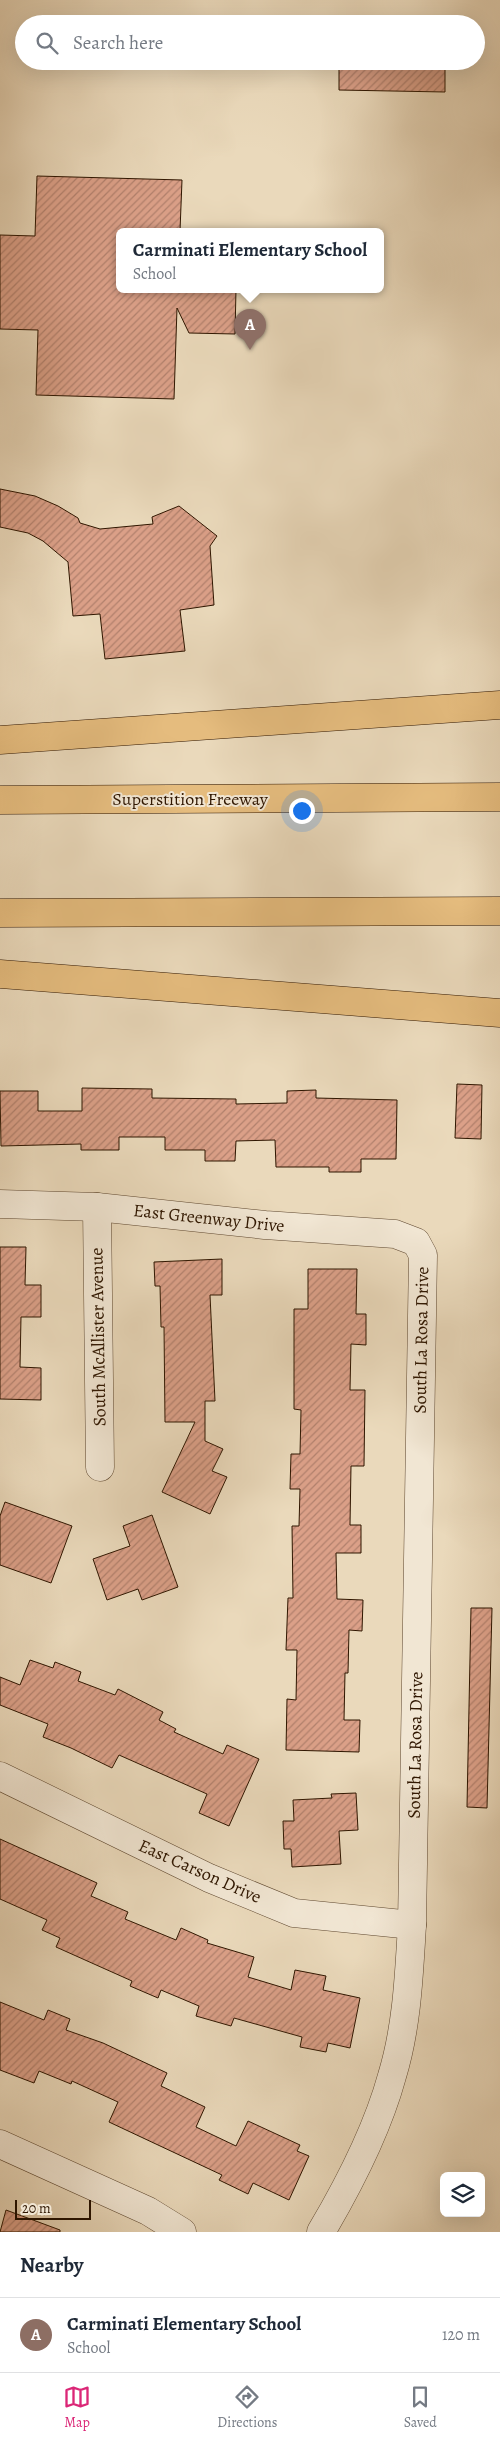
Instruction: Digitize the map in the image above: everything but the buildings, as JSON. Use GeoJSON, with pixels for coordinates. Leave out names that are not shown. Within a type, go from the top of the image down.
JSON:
{"type":"FeatureCollection","features":[{"type":"Feature","properties":{"kind":"highway"},"geometry":{"type":"LineString","coordinates":[[0,740],[500,704]]}},
{"type":"Feature","properties":{"kind":"highway","name":"Superstition Freeway"},"geometry":{"type":"LineString","coordinates":[[0,800],[500,797]]}},
{"type":"Feature","properties":{"kind":"highway"},"geometry":{"type":"LineString","coordinates":[[0,913],[500,910]]}},
{"type":"Feature","properties":{"kind":"highway"},"geometry":{"type":"LineString","coordinates":[[0,974],[500,1013]]}},
{"type":"Feature","properties":{"kind":"street","name":"East Greenway Drive"},"geometry":{"type":"LineString","coordinates":[[0,1204],[96,1206],[264,1224],[394,1234],[416,1242]]}},
{"type":"Feature","properties":{"kind":"street","name":"South McAllister Avenue"},"geometry":{"type":"LineString","coordinates":[[96,1206],[100,1467]]}},
{"type":"Feature","properties":{"kind":"street","name":"South La Rosa Drive"},"geometry":{"type":"LineString","coordinates":[[321,2232],[340,2200],[370,2137],[392,2076],[409,1986],[412,1924],[423,1255],[416,1242]]}},
{"type":"Feature","properties":{"kind":"street","name":"East Carson Drive"},"geometry":{"type":"LineString","coordinates":[[0,1776],[208,1878],[294,1913],[412,1924]]}},
{"type":"Feature","properties":{"kind":"street"},"geometry":{"type":"LineString","coordinates":[[0,2144],[148,2211],[182,2232]]}},
{"type":"Feature","properties":{"kind":"place","name":"Carminati Elementary School"},"geometry":{"type":"Point","coordinates":[250,350]}}]}
